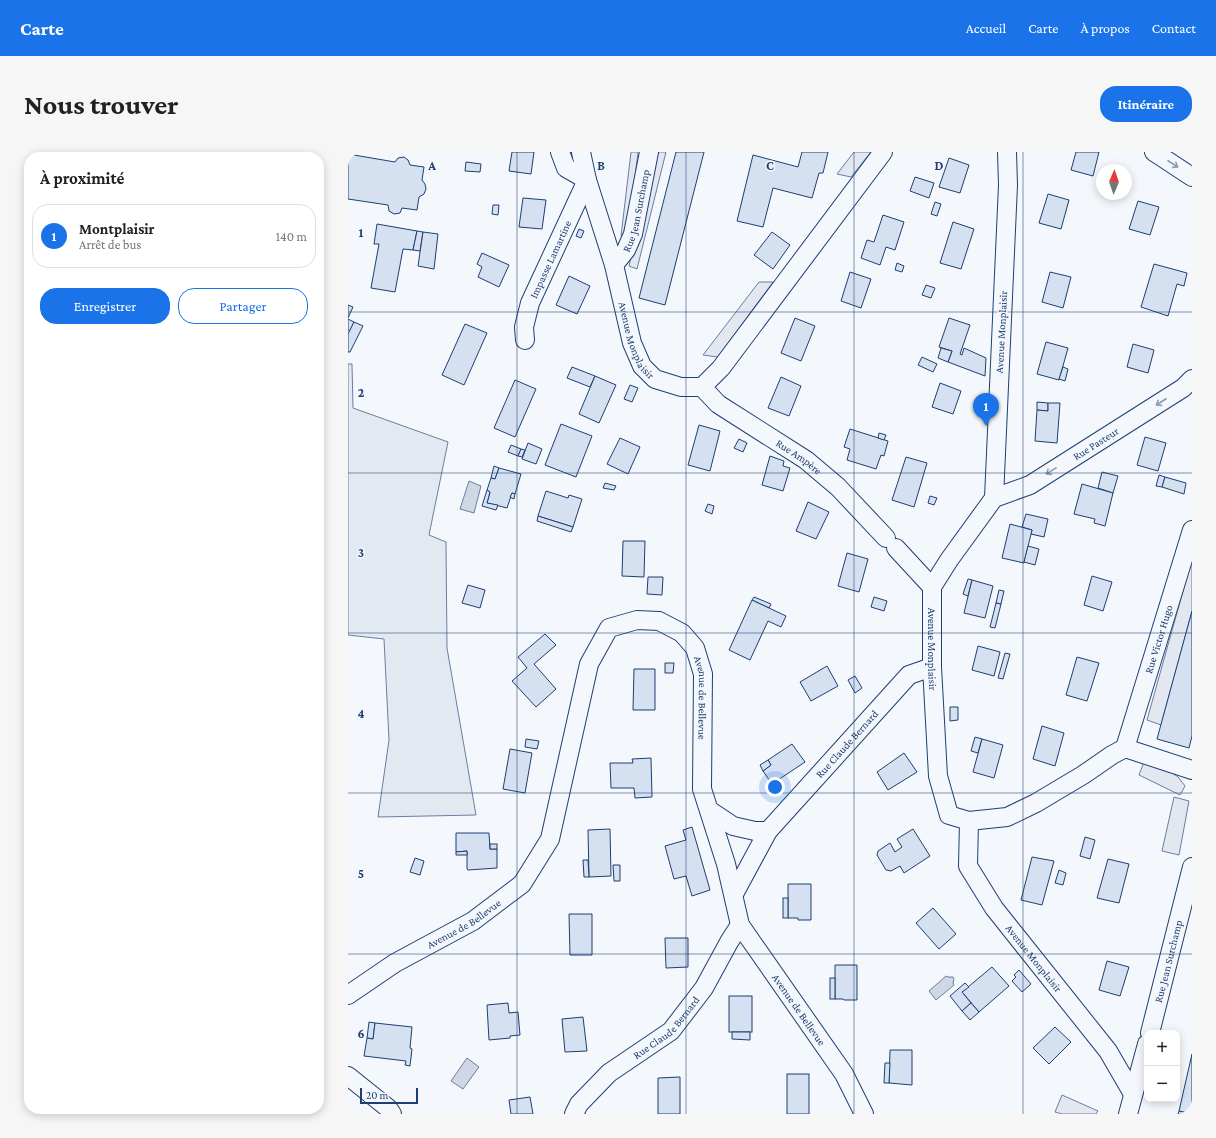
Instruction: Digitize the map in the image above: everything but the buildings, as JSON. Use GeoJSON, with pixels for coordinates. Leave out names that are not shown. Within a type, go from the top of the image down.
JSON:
{"type":"FeatureCollection","features":[{"type":"Feature","properties":{"kind":"street"},"geometry":{"type":"LineString","coordinates":[[560,152],[566,168],[588,180]]}},
{"type":"Feature","properties":{"kind":"street","name":"Avenue Monplaisir"},"geometry":{"type":"LineString","coordinates":[[581,152],[614,265],[632,343],[642,366],[655,379],[681,387],[702,387]]}},
{"type":"Feature","properties":{"kind":"street","name":"Rue Jean Surchamp"},"geometry":{"type":"LineString","coordinates":[[614,265],[626,250],[633,234],[649,152]]}},
{"type":"Feature","properties":{"kind":"street"},"geometry":{"type":"LineString","coordinates":[[702,387],[721,368],[883,152]]}},
{"type":"Feature","properties":{"kind":"street","name":"Avenue Monplaisir"},"geometry":{"type":"LineString","coordinates":[[994,498],[1007,193],[1007,152]]}},
{"type":"Feature","properties":{"kind":"street"},"geometry":{"type":"LineString","coordinates":[[1154,152],[1192,177]]}},
{"type":"Feature","properties":{"kind":"street","name":"Impasse Lamartine"},"geometry":{"type":"LineString","coordinates":[[525,340],[524,327],[530,303],[588,180]]}},
{"type":"Feature","properties":{"kind":"street","name":"Rue Pasteur"},"geometry":{"type":"LineString","coordinates":[[994,498],[1030,485],[1183,388],[1192,379]]}},
{"type":"Feature","properties":{"kind":"street","name":"Rue Ampère"},"geometry":{"type":"LineString","coordinates":[[702,387],[718,404],[806,460],[838,487],[932,587]]}},
{"type":"Feature","properties":{"kind":"street"},"geometry":{"type":"LineString","coordinates":[[932,587],[949,560],[994,498]]}},
{"type":"Feature","properties":{"kind":"street","name":"Rue Victor Hugo"},"geometry":{"type":"LineString","coordinates":[[1125,748],[1192,530]]}},
{"type":"Feature","properties":{"kind":"street","name":"Avenue Monplaisir"},"geometry":{"type":"LineString","coordinates":[[932,587],[932,667],[938,776],[949,815],[969,821],[968,866],[994,908],[1108,1051],[1133,1094]]}},
{"type":"Feature","properties":{"kind":"street","name":"Avenue de Bellevue"},"geometry":{"type":"LineString","coordinates":[[348,995],[395,963],[473,921],[522,884],[550,839],[589,664],[609,628],[637,620],[659,621],[682,633],[694,648],[703,674],[702,789],[726,864],[740,925],[844,1074],[864,1114]]}},
{"type":"Feature","properties":{"kind":"street","name":"Rue Claude Bernard"},"geometry":{"type":"LineString","coordinates":[[734,894],[768,831],[909,675],[932,667]]}},
{"type":"Feature","properties":{"kind":"street"},"geometry":{"type":"LineString","coordinates":[[969,821],[1007,817],[1036,803],[1125,748],[1192,770]]}},
{"type":"Feature","properties":{"kind":"street"},"geometry":{"type":"LineString","coordinates":[[709,810],[733,826],[755,831],[768,831]]}},
{"type":"Feature","properties":{"kind":"street","name":"Rue Jean Surchamp"},"geometry":{"type":"LineString","coordinates":[[1151,1030],[1192,867]]}},
{"type":"Feature","properties":{"kind":"street","name":"Rue Claude Bernard"},"geometry":{"type":"LineString","coordinates":[[574,1114],[579,1104],[609,1073],[671,1031],[704,988],[740,925]]}},
{"type":"Feature","properties":{"kind":"street"},"geometry":{"type":"LineString","coordinates":[[1128,1114],[1144,1055]]}},
{"type":"Feature","properties":{"kind":"street"},"geometry":{"type":"LineString","coordinates":[[348,1076],[388,1108],[392,1114]]}},
{"type":"Feature","properties":{"kind":"shaded area"},"geometry":{"type":"Polygon","coordinates":[[[631,152],[638,152],[628,237],[621,236],[631,152]]]}},
{"type":"Feature","properties":{"kind":"shaded area"},"geometry":{"type":"Polygon","coordinates":[[[655,152],[666,152],[637,269],[629,266],[655,152]]]}},
{"type":"Feature","properties":{"kind":"shaded area"},"geometry":{"type":"Polygon","coordinates":[[[854,152],[871,152],[851,177],[837,174],[854,152]]]}},
{"type":"Feature","properties":{"kind":"shaded area"},"geometry":{"type":"Polygon","coordinates":[[[759,282],[773,282],[718,357],[703,355],[759,282]]]}},
{"type":"Feature","properties":{"kind":"shaded area"},"geometry":{"type":"Polygon","coordinates":[[[348,364],[352,364],[353,408],[448,442],[429,535],[446,542],[447,648],[476,815],[378,817],[389,740],[384,639],[348,635],[348,364]]]}},
{"type":"Feature","properties":{"kind":"shaded area"},"geometry":{"type":"Polygon","coordinates":[[[469,481],[481,486],[474,513],[460,509],[469,481]]]}},
{"type":"Feature","properties":{"kind":"shaded area"},"geometry":{"type":"Polygon","coordinates":[[[1192,559],[1192,611],[1161,725],[1147,720],[1192,559]]]}},
{"type":"Feature","properties":{"kind":"shaded area"},"geometry":{"type":"Polygon","coordinates":[[[1144,762],[1167,769],[1178,777],[1185,786],[1180,795],[1139,775],[1144,762]]]}},
{"type":"Feature","properties":{"kind":"shaded area"},"geometry":{"type":"Polygon","coordinates":[[[1174,797],[1189,801],[1179,855],[1162,851],[1174,797]]]}},
{"type":"Feature","properties":{"kind":"shaded area"},"geometry":{"type":"Polygon","coordinates":[[[946,976],[953,977],[954,985],[936,1000],[929,991],[946,976]]]}},
{"type":"Feature","properties":{"kind":"shaded area"},"geometry":{"type":"Polygon","coordinates":[[[467,1058],[479,1067],[463,1089],[451,1081],[467,1058]]]}},
{"type":"Feature","properties":{"kind":"shaded area"},"geometry":{"type":"Polygon","coordinates":[[[1062,1095],[1098,1111],[1096,1114],[1062,1114],[1055,1112],[1062,1095]]]}},
{"type":"Feature","properties":{"kind":"place","name":"Montplaisir"},"geometry":{"type":"Point","coordinates":[986,426]}}]}
